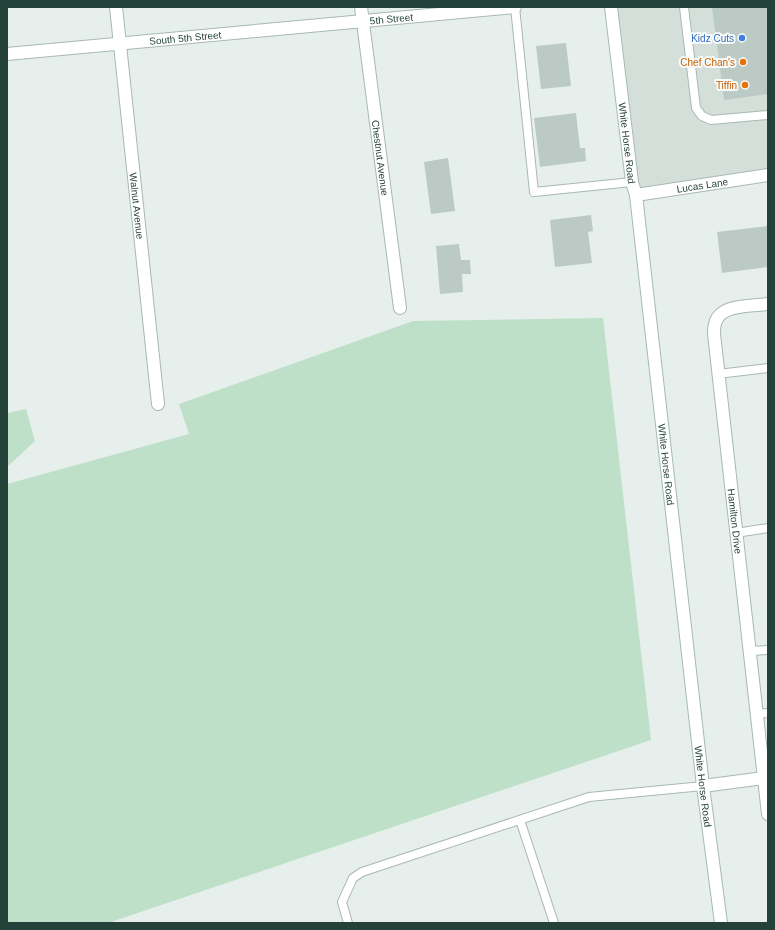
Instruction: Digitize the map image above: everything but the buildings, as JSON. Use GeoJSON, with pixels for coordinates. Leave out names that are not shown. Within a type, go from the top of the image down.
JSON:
{"type":"FeatureCollection","features":[{"type":"Feature","properties":{"kind":"street","name":"Walnut Avenue"},"geometry":{"type":"LineString","coordinates":[[116,7],[158,404]]}},
{"type":"Feature","properties":{"kind":"street","name":"Chestnut Avenue"},"geometry":{"type":"LineString","coordinates":[[362,7],[400,308]]}},
{"type":"Feature","properties":{"kind":"street","name":"5th Street"},"geometry":{"type":"LineString","coordinates":[[363,22],[515,7]]}},
{"type":"Feature","properties":{"kind":"street","name":"White Horse Road"},"geometry":{"type":"LineString","coordinates":[[611,7],[632,182],[636,195],[703,786],[721,923]]}},
{"type":"Feature","properties":{"kind":"street","name":"South 5th Street"},"geometry":{"type":"LineString","coordinates":[[7,54],[363,22]]}},
{"type":"Feature","properties":{"kind":"street","name":"Lucas Lane"},"geometry":{"type":"LineString","coordinates":[[636,195],[768,175]]}},
{"type":"Feature","properties":{"kind":"street","name":"Hamilton Drive"},"geometry":{"type":"LineString","coordinates":[[768,304],[731,308],[721,313],[716,321],[714,334],[750,651],[762,714],[768,814]]}},
{"type":"Feature","properties":{"kind":"street"},"geometry":{"type":"LineString","coordinates":[[703,786],[766,778]]}},
{"type":"Feature","properties":{"kind":"lane"},"geometry":{"type":"LineString","coordinates":[[515,7],[534,192],[632,182]]}},
{"type":"Feature","properties":{"kind":"lane"},"geometry":{"type":"LineString","coordinates":[[684,7],[696,108],[698,112],[712,120],[768,115]]}},
{"type":"Feature","properties":{"kind":"lane"},"geometry":{"type":"LineString","coordinates":[[718,374],[768,368]]}},
{"type":"Feature","properties":{"kind":"lane"},"geometry":{"type":"LineString","coordinates":[[736,533],[768,528]]}},
{"type":"Feature","properties":{"kind":"lane"},"geometry":{"type":"LineString","coordinates":[[750,651],[768,650]]}},
{"type":"Feature","properties":{"kind":"lane"},"geometry":{"type":"LineString","coordinates":[[348,923],[342,902],[353,878],[362,872],[589,797],[703,786]]}},
{"type":"Feature","properties":{"kind":"lane"},"geometry":{"type":"LineString","coordinates":[[520,820],[554,923]]}},
{"type":"Feature","properties":{"kind":"shaded area"},"geometry":{"type":"Polygon","coordinates":[[[611,7],[768,7],[768,175],[636,195],[611,7]]]}},
{"type":"Feature","properties":{"kind":"green space"},"geometry":{"type":"Polygon","coordinates":[[[603,318],[651,740],[108,923],[7,923],[7,484],[189,434],[179,404],[413,321],[603,318]]]}},
{"type":"Feature","properties":{"kind":"green space"},"geometry":{"type":"Polygon","coordinates":[[[26,409],[35,441],[7,467],[7,413],[26,409]]]}},
{"type":"Feature","properties":{"kind":"place","name":"Kidz Cuts"},"geometry":{"type":"Point","coordinates":[742,38]}},
{"type":"Feature","properties":{"kind":"place","name":"Chef Chan's"},"geometry":{"type":"Point","coordinates":[743,62]}},
{"type":"Feature","properties":{"kind":"place","name":"Tiffin"},"geometry":{"type":"Point","coordinates":[745,85]}}]}
